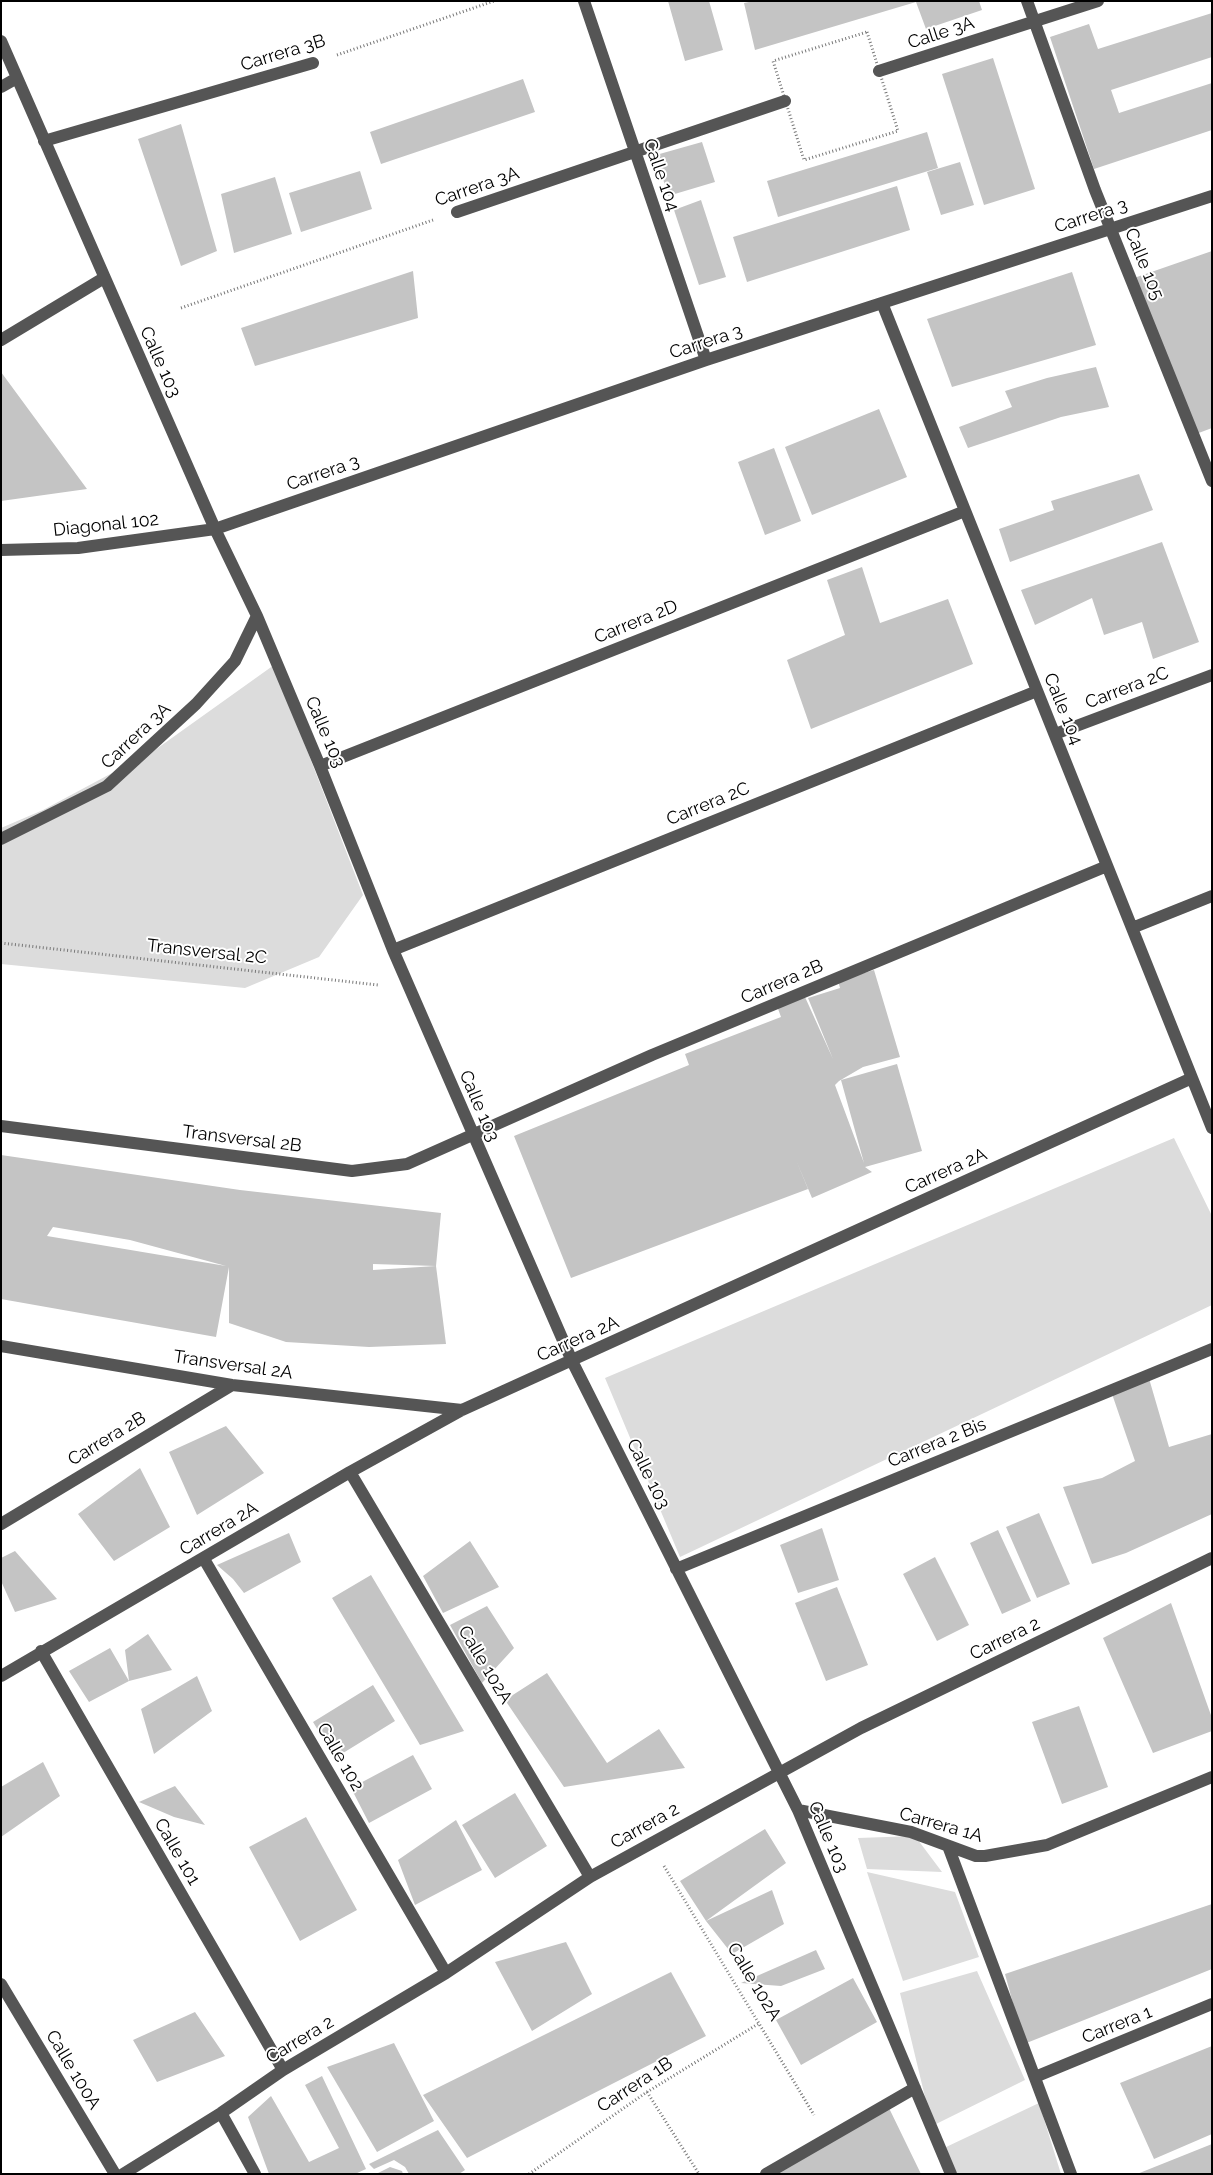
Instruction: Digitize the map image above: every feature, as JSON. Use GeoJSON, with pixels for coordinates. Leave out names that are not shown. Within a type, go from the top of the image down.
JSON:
{"type":"FeatureCollection","features":[{"type":"Feature","properties":{"kind":"street","name":"Calle 104"},"geometry":{"type":"LineString","coordinates":[[584,1],[706,360]]}},
{"type":"Feature","properties":{"kind":"street","name":"Calle 105"},"geometry":{"type":"LineString","coordinates":[[1026,1],[1110,227],[1206,451],[1212,481]]}},
{"type":"Feature","properties":{"kind":"street","name":"Calle 3A"},"geometry":{"type":"LineString","coordinates":[[879,71],[1098,1]]}},
{"type":"Feature","properties":{"kind":"street","name":"Calle 103"},"geometry":{"type":"LineString","coordinates":[[1,41],[215,529],[257,616],[320,766],[409,989],[572,1361],[798,1810],[950,2174]]}},
{"type":"Feature","properties":{"kind":"street","name":"Carrera 3B"},"geometry":{"type":"LineString","coordinates":[[44,141],[80,129],[313,64]]}},
{"type":"Feature","properties":{"kind":"street"},"geometry":{"type":"LineString","coordinates":[[1,87],[17,78]]}},
{"type":"Feature","properties":{"kind":"street","name":"Carrera 3A"},"geometry":{"type":"LineString","coordinates":[[457,212],[785,101]]}},
{"type":"Feature","properties":{"kind":"street","name":"Carrera 3"},"geometry":{"type":"LineString","coordinates":[[215,529],[706,360],[882,304],[1110,227],[1212,196]]}},
{"type":"Feature","properties":{"kind":"street"},"geometry":{"type":"LineString","coordinates":[[1,340],[104,278]]}},
{"type":"Feature","properties":{"kind":"street","name":"Calle 104"},"geometry":{"type":"LineString","coordinates":[[882,304],[1212,1127]]}},
{"type":"Feature","properties":{"kind":"street","name":"Carrera 2D"},"geometry":{"type":"LineString","coordinates":[[320,766],[965,511]]}},
{"type":"Feature","properties":{"kind":"street","name":"Diagonal 102"},"geometry":{"type":"LineString","coordinates":[[1,550],[78,548],[215,529]]}},
{"type":"Feature","properties":{"kind":"street","name":"Carrera 3A"},"geometry":{"type":"LineString","coordinates":[[1,839],[107,786],[196,704],[235,661],[257,616]]}},
{"type":"Feature","properties":{"kind":"street","name":"Carrera 2C"},"geometry":{"type":"LineString","coordinates":[[1055,734],[1212,675]]}},
{"type":"Feature","properties":{"kind":"street","name":"Carrera 2C"},"geometry":{"type":"LineString","coordinates":[[393,950],[1037,691]]}},
{"type":"Feature","properties":{"kind":"street","name":"Carrera 2B"},"geometry":{"type":"LineString","coordinates":[[473,1136],[652,1055],[1107,866]]}},
{"type":"Feature","properties":{"kind":"street"},"geometry":{"type":"LineString","coordinates":[[1132,928],[1212,896]]}},
{"type":"Feature","properties":{"kind":"street","name":"Carrera 2A"},"geometry":{"type":"LineString","coordinates":[[1,1676],[350,1472],[462,1410],[1192,1078]]}},
{"type":"Feature","properties":{"kind":"street","name":"Transversal 2B"},"geometry":{"type":"LineString","coordinates":[[1,1126],[352,1171],[408,1164],[473,1136]]}},
{"type":"Feature","properties":{"kind":"street","name":"Transversal 2A"},"geometry":{"type":"LineString","coordinates":[[1,1346],[232,1385],[462,1410]]}},
{"type":"Feature","properties":{"kind":"street","name":"Carrera 2 Bis"},"geometry":{"type":"LineString","coordinates":[[676,1570],[1212,1349]]}},
{"type":"Feature","properties":{"kind":"street","name":"Carrera 2B"},"geometry":{"type":"LineString","coordinates":[[1,1524],[232,1385]]}},
{"type":"Feature","properties":{"kind":"street","name":"Calle 102A"},"geometry":{"type":"LineString","coordinates":[[350,1472],[590,1877]]}},
{"type":"Feature","properties":{"kind":"street","name":"Carrera 2"},"geometry":{"type":"LineString","coordinates":[[123,2174],[221,2113],[282,2070],[446,1974],[590,1877],[861,1728],[1212,1558]]}},
{"type":"Feature","properties":{"kind":"street","name":"Calle 102"},"geometry":{"type":"LineString","coordinates":[[204,1559],[446,1974]]}},
{"type":"Feature","properties":{"kind":"street","name":"Calle 101"},"geometry":{"type":"LineString","coordinates":[[41,1651],[282,2070]]}},
{"type":"Feature","properties":{"kind":"street","name":"Carrera 1A"},"geometry":{"type":"LineString","coordinates":[[798,1810],[911,1832],[976,1856],[985,1856],[1047,1845],[1212,1777]]}},
{"type":"Feature","properties":{"kind":"street"},"geometry":{"type":"LineString","coordinates":[[948,1846],[1071,2174]]}},
{"type":"Feature","properties":{"kind":"street","name":"Calle 100A"},"geometry":{"type":"LineString","coordinates":[[1,1984],[115,2174]]}},
{"type":"Feature","properties":{"kind":"street","name":"Carrera 1"},"geometry":{"type":"LineString","coordinates":[[1035,2077],[1212,2004]]}},
{"type":"Feature","properties":{"kind":"street"},"geometry":{"type":"LineString","coordinates":[[766,2174],[915,2088]]}},
{"type":"Feature","properties":{"kind":"street"},"geometry":{"type":"LineString","coordinates":[[221,2113],[255,2174]]}},
{"type":"Feature","properties":{"kind":"path","name":"Carrera 3B"},"geometry":{"type":"LineString","coordinates":[[313,64],[494,1]]}},
{"type":"Feature","properties":{"kind":"path"},"geometry":{"type":"LineString","coordinates":[[867,32],[898,131],[804,160],[785,101],[773,61],[867,32]]}},
{"type":"Feature","properties":{"kind":"path","name":"Carrera 3A"},"geometry":{"type":"LineString","coordinates":[[180,308],[457,212]]}},
{"type":"Feature","properties":{"kind":"path","name":"Transversal 2C"},"geometry":{"type":"LineString","coordinates":[[1,943],[409,989]]}},
{"type":"Feature","properties":{"kind":"path","name":"Calle 102A"},"geometry":{"type":"LineString","coordinates":[[650,1844],[827,2138]]}},
{"type":"Feature","properties":{"kind":"path","name":"Carrera 1B"},"geometry":{"type":"LineString","coordinates":[[529,2174],[647,2092],[758,2024]]}},
{"type":"Feature","properties":{"kind":"path"},"geometry":{"type":"LineString","coordinates":[[647,2092],[699,2174]]}},
{"type":"Feature","properties":{"kind":"shaded area"},"geometry":{"type":"Polygon","coordinates":[[[274,665],[363,895],[319,957],[245,988],[1,964],[1,828],[43,810],[155,750],[274,665]]]}},
{"type":"Feature","properties":{"kind":"shaded area"},"geometry":{"type":"Polygon","coordinates":[[[1174,1138],[1212,1216],[1212,1305],[680,1557],[605,1378],[1174,1138]]]}},
{"type":"Feature","properties":{"kind":"shaded area"},"geometry":{"type":"Polygon","coordinates":[[[915,1836],[942,1872],[867,1869],[858,1838],[915,1836]]]}},
{"type":"Feature","properties":{"kind":"shaded area"},"geometry":{"type":"Polygon","coordinates":[[[867,1872],[955,1892],[979,1957],[903,1981],[867,1872]]]}},
{"type":"Feature","properties":{"kind":"shaded area"},"geometry":{"type":"Polygon","coordinates":[[[977,1971],[1025,2080],[932,2126],[900,1993],[977,1971]]]}},
{"type":"Feature","properties":{"kind":"shaded area"},"geometry":{"type":"Polygon","coordinates":[[[1039,2103],[1061,2174],[957,2174],[944,2148],[1039,2103]]]}},
{"type":"Feature","properties":{"kind":"building"},"geometry":{"type":"Polygon","coordinates":[[[668,1],[709,1],[723,50],[685,61],[668,1]]]}},
{"type":"Feature","properties":{"kind":"building"},"geometry":{"type":"Polygon","coordinates":[[[754,1],[979,1],[982,10],[926,29],[916,2],[755,50],[744,3],[754,1]]]}},
{"type":"Feature","properties":{"kind":"building"},"geometry":{"type":"Polygon","coordinates":[[[1212,13],[1212,57],[1111,90],[1119,113],[1212,83],[1212,130],[1094,169],[1050,37],[1089,24],[1098,49],[1212,13]]]}},
{"type":"Feature","properties":{"kind":"building"},"geometry":{"type":"Polygon","coordinates":[[[993,58],[1035,189],[984,205],[942,74],[993,58]]]}},
{"type":"Feature","properties":{"kind":"building"},"geometry":{"type":"Polygon","coordinates":[[[523,79],[535,112],[381,164],[370,132],[523,79]]]}},
{"type":"Feature","properties":{"kind":"building"},"geometry":{"type":"Polygon","coordinates":[[[181,124],[217,251],[181,266],[138,139],[181,124]]]}},
{"type":"Feature","properties":{"kind":"building"},"geometry":{"type":"Polygon","coordinates":[[[927,132],[938,168],[778,217],[767,181],[927,132]]]}},
{"type":"Feature","properties":{"kind":"building"},"geometry":{"type":"Polygon","coordinates":[[[702,142],[715,182],[668,196],[656,155],[702,142]]]}},
{"type":"Feature","properties":{"kind":"building"},"geometry":{"type":"Polygon","coordinates":[[[960,162],[974,205],[941,215],[927,172],[960,162]]]}},
{"type":"Feature","properties":{"kind":"building"},"geometry":{"type":"Polygon","coordinates":[[[360,171],[372,209],[301,232],[289,193],[360,171]]]}},
{"type":"Feature","properties":{"kind":"building"},"geometry":{"type":"Polygon","coordinates":[[[275,177],[292,234],[234,253],[221,194],[275,177]]]}},
{"type":"Feature","properties":{"kind":"building"},"geometry":{"type":"Polygon","coordinates":[[[897,186],[910,230],[747,282],[733,237],[897,186]]]}},
{"type":"Feature","properties":{"kind":"building"},"geometry":{"type":"Polygon","coordinates":[[[701,200],[726,277],[699,285],[674,210],[701,200]]]}},
{"type":"Feature","properties":{"kind":"building"},"geometry":{"type":"Polygon","coordinates":[[[1212,251],[1212,428],[1196,434],[1134,278],[1212,251]]]}},
{"type":"Feature","properties":{"kind":"building"},"geometry":{"type":"Polygon","coordinates":[[[413,271],[418,318],[255,366],[241,328],[413,271]]]}},
{"type":"Feature","properties":{"kind":"building"},"geometry":{"type":"Polygon","coordinates":[[[1072,272],[1096,345],[952,387],[927,319],[1072,272]]]}},
{"type":"Feature","properties":{"kind":"building"},"geometry":{"type":"Polygon","coordinates":[[[1096,367],[1109,407],[1061,417],[968,448],[959,427],[1012,407],[1005,391],[1047,378],[1096,367]]]}},
{"type":"Feature","properties":{"kind":"building"},"geometry":{"type":"Polygon","coordinates":[[[1,372],[87,489],[1,501],[1,372]]]}},
{"type":"Feature","properties":{"kind":"building"},"geometry":{"type":"Polygon","coordinates":[[[879,409],[907,477],[812,515],[785,447],[879,409]]]}},
{"type":"Feature","properties":{"kind":"building"},"geometry":{"type":"Polygon","coordinates":[[[774,448],[801,521],[765,535],[738,462],[774,448]]]}},
{"type":"Feature","properties":{"kind":"building"},"geometry":{"type":"Polygon","coordinates":[[[1139,474],[1153,510],[1010,562],[999,529],[1054,510],[1051,501],[1139,474]]]}},
{"type":"Feature","properties":{"kind":"building"},"geometry":{"type":"Polygon","coordinates":[[[1162,542],[1199,642],[1153,659],[1142,622],[1104,635],[1092,598],[1035,625],[1021,590],[1162,542]]]}},
{"type":"Feature","properties":{"kind":"building"},"geometry":{"type":"Polygon","coordinates":[[[862,567],[880,623],[948,599],[973,664],[811,729],[787,660],[845,635],[827,580],[862,567]]]}},
{"type":"Feature","properties":{"kind":"building"},"geometry":{"type":"Polygon","coordinates":[[[874,970],[900,1057],[863,1067],[839,1081],[835,1085],[864,1163],[841,1080],[897,1064],[922,1151],[865,1167],[872,1172],[812,1198],[796,1160],[808,1189],[571,1278],[514,1136],[689,1065],[685,1054],[781,1017],[777,1006],[805,997],[833,1059],[808,998],[840,988],[838,981],[874,970]]]}},
{"type":"Feature","properties":{"kind":"building"},"geometry":{"type":"Polygon","coordinates":[[[1,1155],[240,1190],[441,1213],[436,1266],[446,1344],[369,1347],[286,1342],[229,1323],[229,1267],[216,1337],[1,1299],[1,1155]],[[53,1227],[47,1236],[226,1266],[130,1240],[53,1227]],[[373,1264],[373,1270],[436,1266],[373,1264]]]}},
{"type":"Feature","properties":{"kind":"building"},"geometry":{"type":"Polygon","coordinates":[[[1148,1375],[1169,1447],[1212,1434],[1212,1514],[1126,1553],[1092,1564],[1063,1487],[1102,1478],[1135,1461],[1111,1391],[1148,1375]]]}},
{"type":"Feature","properties":{"kind":"building"},"geometry":{"type":"Polygon","coordinates":[[[226,1426],[264,1473],[197,1515],[169,1452],[226,1426]]]}},
{"type":"Feature","properties":{"kind":"building"},"geometry":{"type":"Polygon","coordinates":[[[140,1468],[170,1527],[114,1561],[78,1514],[140,1468]]]}},
{"type":"Feature","properties":{"kind":"building"},"geometry":{"type":"Polygon","coordinates":[[[1039,1513],[1070,1584],[1037,1598],[1006,1527],[1039,1513]]]}},
{"type":"Feature","properties":{"kind":"building"},"geometry":{"type":"Polygon","coordinates":[[[822,1528],[839,1580],[798,1593],[780,1545],[822,1528]]]}},
{"type":"Feature","properties":{"kind":"building"},"geometry":{"type":"Polygon","coordinates":[[[998,1530],[1031,1601],[1002,1614],[970,1543],[998,1530]]]}},
{"type":"Feature","properties":{"kind":"building"},"geometry":{"type":"Polygon","coordinates":[[[289,1533],[301,1562],[244,1593],[233,1579],[217,1565],[289,1533]]]}},
{"type":"Feature","properties":{"kind":"building"},"geometry":{"type":"Polygon","coordinates":[[[470,1541],[499,1587],[443,1613],[423,1576],[470,1541]]]}},
{"type":"Feature","properties":{"kind":"building"},"geometry":{"type":"Polygon","coordinates":[[[15,1551],[57,1599],[15,1612],[1,1581],[1,1558],[15,1551]]]}},
{"type":"Feature","properties":{"kind":"building"},"geometry":{"type":"Polygon","coordinates":[[[935,1557],[969,1625],[937,1641],[903,1574],[935,1557]]]}},
{"type":"Feature","properties":{"kind":"building"},"geometry":{"type":"Polygon","coordinates":[[[371,1575],[464,1731],[420,1745],[332,1598],[371,1575]]]}},
{"type":"Feature","properties":{"kind":"building"},"geometry":{"type":"Polygon","coordinates":[[[837,1587],[868,1665],[826,1681],[795,1603],[837,1587]]]}},
{"type":"Feature","properties":{"kind":"building"},"geometry":{"type":"Polygon","coordinates":[[[1171,1603],[1212,1718],[1212,1731],[1153,1753],[1103,1638],[1171,1603]]]}},
{"type":"Feature","properties":{"kind":"building"},"geometry":{"type":"Polygon","coordinates":[[[487,1606],[514,1648],[482,1683],[450,1625],[487,1606]]]}},
{"type":"Feature","properties":{"kind":"building"},"geometry":{"type":"Polygon","coordinates":[[[148,1634],[172,1670],[129,1681],[125,1650],[148,1634]]]}},
{"type":"Feature","properties":{"kind":"building"},"geometry":{"type":"Polygon","coordinates":[[[110,1648],[129,1681],[89,1702],[69,1671],[110,1648]]]}},
{"type":"Feature","properties":{"kind":"building"},"geometry":{"type":"Polygon","coordinates":[[[547,1673],[607,1763],[659,1729],[685,1768],[564,1787],[505,1700],[547,1673]]]}},
{"type":"Feature","properties":{"kind":"building"},"geometry":{"type":"Polygon","coordinates":[[[197,1676],[212,1711],[154,1754],[141,1709],[197,1676]]]}},
{"type":"Feature","properties":{"kind":"building"},"geometry":{"type":"Polygon","coordinates":[[[373,1685],[395,1721],[335,1758],[313,1722],[373,1685]]]}},
{"type":"Feature","properties":{"kind":"building"},"geometry":{"type":"Polygon","coordinates":[[[1079,1706],[1108,1787],[1062,1804],[1032,1722],[1079,1706]]]}},
{"type":"Feature","properties":{"kind":"building"},"geometry":{"type":"Polygon","coordinates":[[[413,1755],[432,1789],[369,1823],[351,1788],[413,1755]]]}},
{"type":"Feature","properties":{"kind":"building"},"geometry":{"type":"Polygon","coordinates":[[[43,1762],[60,1796],[1,1837],[1,1787],[43,1762]]]}},
{"type":"Feature","properties":{"kind":"building"},"geometry":{"type":"Polygon","coordinates":[[[175,1786],[205,1825],[174,1817],[139,1802],[175,1786]]]}},
{"type":"Feature","properties":{"kind":"building"},"geometry":{"type":"Polygon","coordinates":[[[515,1793],[547,1846],[495,1878],[462,1825],[515,1793]]]}},
{"type":"Feature","properties":{"kind":"building"},"geometry":{"type":"Polygon","coordinates":[[[306,1817],[357,1910],[300,1941],[249,1847],[306,1817]]]}},
{"type":"Feature","properties":{"kind":"building"},"geometry":{"type":"Polygon","coordinates":[[[456,1820],[482,1870],[415,1905],[398,1860],[456,1820]]]}},
{"type":"Feature","properties":{"kind":"building"},"geometry":{"type":"Polygon","coordinates":[[[765,1829],[786,1863],[706,1921],[680,1881],[765,1829]]]}},
{"type":"Feature","properties":{"kind":"building"},"geometry":{"type":"Polygon","coordinates":[[[772,1890],[784,1924],[732,1954],[706,1921],[772,1890]]]}},
{"type":"Feature","properties":{"kind":"building"},"geometry":{"type":"Polygon","coordinates":[[[1212,1904],[1212,1969],[1024,2044],[1005,1974],[1212,1904]]]}},
{"type":"Feature","properties":{"kind":"building"},"geometry":{"type":"Polygon","coordinates":[[[566,1942],[592,1994],[532,2031],[495,1962],[566,1942]]]}},
{"type":"Feature","properties":{"kind":"building"},"geometry":{"type":"Polygon","coordinates":[[[816,1950],[825,1969],[781,1986],[741,1983],[816,1950]]]}},
{"type":"Feature","properties":{"kind":"building"},"geometry":{"type":"Polygon","coordinates":[[[671,1972],[706,2036],[467,2158],[423,2095],[671,1972]]]}},
{"type":"Feature","properties":{"kind":"building"},"geometry":{"type":"Polygon","coordinates":[[[853,1978],[877,2022],[801,2065],[776,2020],[853,1978]]]}},
{"type":"Feature","properties":{"kind":"building"},"geometry":{"type":"Polygon","coordinates":[[[195,2012],[225,2056],[157,2082],[133,2040],[195,2012]]]}},
{"type":"Feature","properties":{"kind":"building"},"geometry":{"type":"Polygon","coordinates":[[[394,2043],[434,2121],[377,2152],[327,2067],[394,2043]]]}},
{"type":"Feature","properties":{"kind":"building"},"geometry":{"type":"Polygon","coordinates":[[[1212,2046],[1212,2134],[1154,2159],[1120,2083],[1212,2046]]]}},
{"type":"Feature","properties":{"kind":"building"},"geometry":{"type":"Polygon","coordinates":[[[322,2076],[366,2169],[355,2174],[269,2174],[248,2117],[271,2096],[309,2162],[339,2148],[305,2085],[322,2076]]]}},
{"type":"Feature","properties":{"kind":"building"},"geometry":{"type":"Polygon","coordinates":[[[888,2106],[921,2174],[767,2174],[888,2106]]]}},
{"type":"Feature","properties":{"kind":"building"},"geometry":{"type":"Polygon","coordinates":[[[438,2130],[465,2170],[459,2174],[409,2174],[405,2167],[394,2160],[374,2169],[369,2164],[438,2130]]]}},
{"type":"Feature","properties":{"kind":"building"},"geometry":{"type":"Polygon","coordinates":[[[1212,2144],[1212,2174],[1137,2174],[1212,2144]]]}},
{"type":"Feature","properties":{"kind":"building"},"geometry":{"type":"Polygon","coordinates":[[[390,2167],[402,2171],[403,2174],[376,2174],[390,2167]]]}}]}
